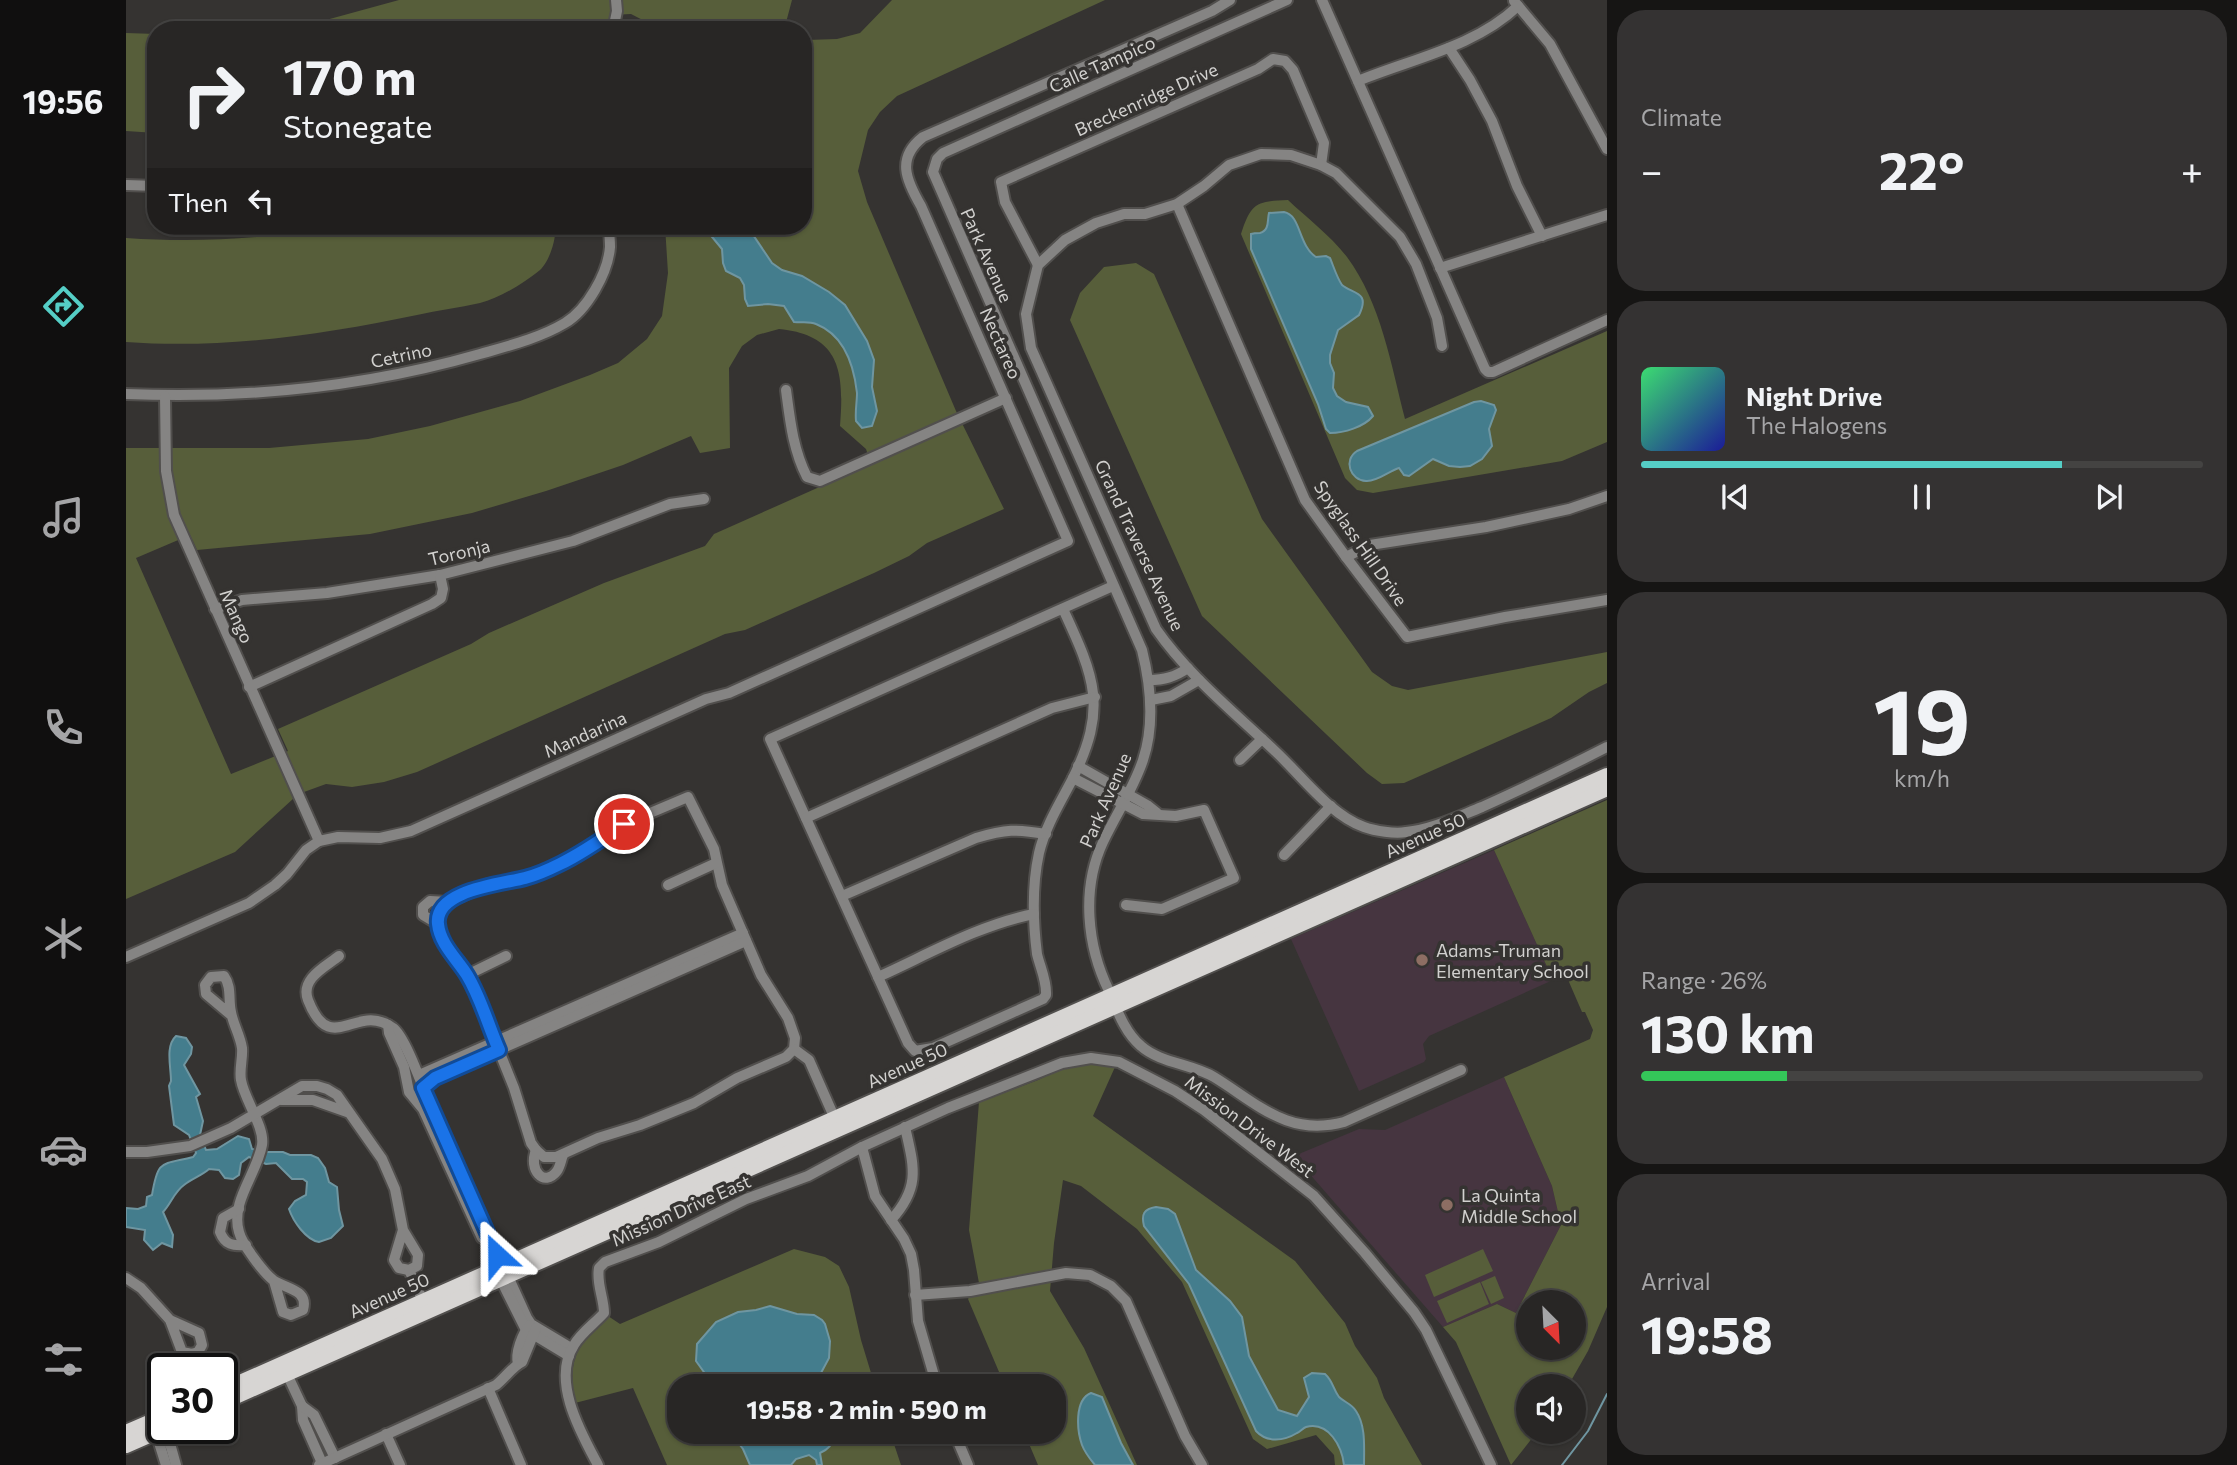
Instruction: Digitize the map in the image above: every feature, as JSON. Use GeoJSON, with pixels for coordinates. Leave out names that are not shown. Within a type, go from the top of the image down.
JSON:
{"type":"FeatureCollection","features":[{"type":"Feature","properties":{"kind":"main road","name":"Avenue 50"},"geometry":{"type":"LineString","coordinates":[[238,1383],[423,1301],[501,1273],[1113,1002],[1607,775]]}},
{"type":"Feature","properties":{"kind":"main road","name":"Avenue 50"},"geometry":{"type":"LineString","coordinates":[[238,1396],[835,1119],[1607,789]]}},
{"type":"Feature","properties":{"kind":"main road"},"geometry":{"type":"LineString","coordinates":[[287,1374],[287,1367],[291,1364],[367,1326]]}},
{"type":"Feature","properties":{"kind":"main road"},"geometry":{"type":"LineString","coordinates":[[126,1432],[147,1429]]}},
{"type":"Feature","properties":{"kind":"main road"},"geometry":{"type":"LineString","coordinates":[[126,1446],[147,1435]]}},
{"type":"Feature","properties":{"kind":"street"},"geometry":{"type":"LineString","coordinates":[[614,21],[616,0]]}},
{"type":"Feature","properties":{"kind":"street","name":"Nectareo"},"geometry":{"type":"LineString","coordinates":[[1068,541],[912,190],[906,174],[906,159],[911,146],[923,136],[1212,11],[1230,0]]}},
{"type":"Feature","properties":{"kind":"street","name":"Calle Tampico"},"geometry":{"type":"LineString","coordinates":[[935,164],[943,153],[1287,0]]}},
{"type":"Feature","properties":{"kind":"street"},"geometry":{"type":"LineString","coordinates":[[1322,0],[1481,364],[1488,372],[1607,320]]}},
{"type":"Feature","properties":{"kind":"street"},"geometry":{"type":"LineString","coordinates":[[1358,81],[1449,48],[1508,15],[1516,3],[1550,44],[1607,149]]}},
{"type":"Feature","properties":{"kind":"street"},"geometry":{"type":"LineString","coordinates":[[1449,48],[1492,121],[1517,186],[1542,236]]}},
{"type":"Feature","properties":{"kind":"street","name":"Breckenridge Drive"},"geometry":{"type":"LineString","coordinates":[[1038,265],[1005,202],[1001,182],[1258,69],[1273,59],[1285,61],[1293,70],[1324,144],[1321,165]]}},
{"type":"Feature","properties":{"kind":"street"},"geometry":{"type":"LineString","coordinates":[[1038,265],[1065,240],[1096,223],[1124,214],[1145,214],[1177,204],[1205,186],[1229,165],[1261,154],[1291,155],[1336,173],[1400,237],[1416,264],[1437,318],[1441,346]]}},
{"type":"Feature","properties":{"kind":"street","name":"Park Avenue"},"geometry":{"type":"LineString","coordinates":[[935,164],[933,172],[939,188],[1142,650],[1149,680],[1151,700],[1143,759],[1126,800],[1103,843],[1094,872],[1089,909],[1091,940],[1097,966],[1130,1034],[1142,1047],[1203,1071],[1268,1114],[1295,1123],[1330,1126],[1344,1122],[1461,1070]]}},
{"type":"Feature","properties":{"kind":"street"},"geometry":{"type":"LineString","coordinates":[[126,185],[147,186]]}},
{"type":"Feature","properties":{"kind":"street","name":"Spyglass Hill Drive"},"geometry":{"type":"LineString","coordinates":[[1177,204],[1306,500],[1407,637],[1607,600]]}},
{"type":"Feature","properties":{"kind":"street"},"geometry":{"type":"LineString","coordinates":[[1440,268],[1607,215]]}},
{"type":"Feature","properties":{"kind":"street","name":"Cetrino"},"geometry":{"type":"LineString","coordinates":[[126,394],[165,396],[248,393],[347,384],[457,360],[540,335],[567,323],[590,299],[603,275],[610,248],[609,235]]}},
{"type":"Feature","properties":{"kind":"street","name":"Grand Traverse Avenue"},"geometry":{"type":"LineString","coordinates":[[1038,265],[1026,314],[1031,348],[1156,629],[1172,652],[1199,680],[1331,806],[1365,828],[1404,833],[1439,825],[1532,785],[1607,747]]}},
{"type":"Feature","properties":{"kind":"street"},"geometry":{"type":"LineString","coordinates":[[786,390],[794,445],[802,467],[807,477],[820,481],[1006,398]]}},
{"type":"Feature","properties":{"kind":"street","name":"Mango"},"geometry":{"type":"LineString","coordinates":[[165,396],[166,471],[174,515],[319,841]]}},
{"type":"Feature","properties":{"kind":"street"},"geometry":{"type":"LineString","coordinates":[[1346,557],[1370,545],[1486,527],[1569,509],[1607,496]]}},
{"type":"Feature","properties":{"kind":"street","name":"Toronja"},"geometry":{"type":"LineString","coordinates":[[215,608],[242,600],[327,593],[440,576],[573,541],[670,504],[704,499]]}},
{"type":"Feature","properties":{"kind":"street","name":"Mandarina"},"geometry":{"type":"LineString","coordinates":[[319,841],[338,837],[380,838],[411,831],[706,699],[729,693],[1068,541]]}},
{"type":"Feature","properties":{"kind":"street"},"geometry":{"type":"LineString","coordinates":[[249,687],[432,604],[441,598],[443,589],[440,576]]}},
{"type":"Feature","properties":{"kind":"street"},"geometry":{"type":"LineString","coordinates":[[1063,609],[1089,668],[1095,697],[1089,742],[1056,808],[1039,852],[1034,914],[1038,957],[1047,990],[1043,999],[933,1048],[915,1051],[908,1043],[770,739],[1113,586]]}},
{"type":"Feature","properties":{"kind":"street"},"geometry":{"type":"LineString","coordinates":[[1149,680],[1163,680],[1188,668]]}},
{"type":"Feature","properties":{"kind":"street"},"geometry":{"type":"LineString","coordinates":[[1151,700],[1171,696],[1199,680]]}},
{"type":"Feature","properties":{"kind":"street"},"geometry":{"type":"LineString","coordinates":[[806,818],[1052,708],[1095,697]]}},
{"type":"Feature","properties":{"kind":"street"},"geometry":{"type":"LineString","coordinates":[[1240,760],[1262,738]]}},
{"type":"Feature","properties":{"kind":"street"},"geometry":{"type":"LineString","coordinates":[[1078,766],[1143,814],[1176,816],[1204,810],[1234,878],[1162,909],[1126,905]]}},
{"type":"Feature","properties":{"kind":"street"},"geometry":{"type":"LineString","coordinates":[[1073,778],[1126,800]]}},
{"type":"Feature","properties":{"kind":"street"},"geometry":{"type":"LineString","coordinates":[[688,797],[714,849],[716,863],[722,885],[761,975],[788,1018],[795,1038],[794,1049],[786,1057],[737,1077],[694,1103],[640,1125],[598,1138],[562,1155],[544,1157],[536,1150],[480,1000],[467,975],[450,954],[438,924],[439,913],[445,904],[489,884],[526,878],[559,865],[624,824],[688,797]]}},
{"type":"Feature","properties":{"kind":"street"},"geometry":{"type":"LineString","coordinates":[[1284,855],[1331,806]]}},
{"type":"Feature","properties":{"kind":"street"},"geometry":{"type":"LineString","coordinates":[[842,896],[976,838],[1017,829],[1046,834]]}},
{"type":"Feature","properties":{"kind":"street"},"geometry":{"type":"LineString","coordinates":[[126,957],[249,903],[275,886],[306,850],[319,841]]}},
{"type":"Feature","properties":{"kind":"street"},"geometry":{"type":"LineString","coordinates":[[668,885],[716,863]]}},
{"type":"Feature","properties":{"kind":"street"},"geometry":{"type":"LineString","coordinates":[[438,924],[423,915],[422,907],[430,901],[445,904]]}},
{"type":"Feature","properties":{"kind":"street"},"geometry":{"type":"LineString","coordinates":[[878,977],[977,931],[1034,914]]}},
{"type":"Feature","properties":{"kind":"street"},"geometry":{"type":"LineString","coordinates":[[407,1083],[435,1078],[497,1046],[744,937]]}},
{"type":"Feature","properties":{"kind":"street"},"geometry":{"type":"LineString","coordinates":[[339,956],[316,974],[308,985],[307,998],[318,1021],[324,1026],[334,1028],[380,1020],[396,1029],[421,1081],[501,1273]]}},
{"type":"Feature","properties":{"kind":"street"},"geometry":{"type":"LineString","coordinates":[[467,975],[506,956]]}},
{"type":"Feature","properties":{"kind":"street"},"geometry":{"type":"LineString","coordinates":[[231,1015],[242,1047],[240,1077],[263,1143],[239,1209],[239,1231],[246,1245],[274,1281]]}},
{"type":"Feature","properties":{"kind":"street"},"geometry":{"type":"LineString","coordinates":[[388,1025],[404,1067],[409,1091],[424,1109],[501,1273],[531,1329],[570,1352],[566,1364],[567,1388],[574,1419],[598,1465]]}},
{"type":"Feature","properties":{"kind":"street"},"geometry":{"type":"LineString","coordinates":[[794,1049],[809,1060],[835,1119]]}},
{"type":"Feature","properties":{"kind":"street","name":"Mission Drive West"},"geometry":{"type":"LineString","coordinates":[[862,1147],[1062,1063],[1090,1058],[1119,1062],[1175,1091],[1204,1110],[1314,1196],[1365,1253],[1426,1330],[1491,1465]]}},
{"type":"Feature","properties":{"kind":"street"},"geometry":{"type":"LineString","coordinates":[[126,1152],[190,1146],[231,1128],[302,1086],[323,1088],[337,1095],[382,1159],[395,1189],[403,1230],[418,1255],[417,1266],[409,1270],[399,1268],[394,1261],[403,1230]]}},
{"type":"Feature","properties":{"kind":"street"},"geometry":{"type":"LineString","coordinates":[[319,1101],[323,1088]]}},
{"type":"Feature","properties":{"kind":"street"},"geometry":{"type":"LineString","coordinates":[[276,1100],[297,1098],[319,1101],[349,1113]]}},
{"type":"Feature","properties":{"kind":"street"},"geometry":{"type":"LineString","coordinates":[[891,1220],[911,1191],[913,1166],[905,1127]]}},
{"type":"Feature","properties":{"kind":"street"},"geometry":{"type":"LineString","coordinates":[[862,1147],[876,1196],[911,1254],[921,1337],[933,1374]]}},
{"type":"Feature","properties":{"kind":"street","name":"Mission Drive East"},"geometry":{"type":"LineString","coordinates":[[570,1352],[580,1337],[604,1313],[604,1301],[597,1276],[598,1268],[605,1262],[659,1242],[746,1199],[808,1175],[862,1147]]}},
{"type":"Feature","properties":{"kind":"street"},"geometry":{"type":"LineString","coordinates":[[536,1150],[533,1166],[543,1177],[557,1172],[562,1155]]}},
{"type":"Feature","properties":{"kind":"street"},"geometry":{"type":"LineString","coordinates":[[239,1209],[223,1218],[220,1232],[226,1243],[246,1245]]}},
{"type":"Feature","properties":{"kind":"street"},"geometry":{"type":"LineString","coordinates":[[409,1270],[423,1301]]}},
{"type":"Feature","properties":{"kind":"street"},"geometry":{"type":"LineString","coordinates":[[915,1295],[970,1291],[1066,1273],[1090,1275],[1111,1286],[1126,1301],[1185,1436],[1202,1465]]}},
{"type":"Feature","properties":{"kind":"street"},"geometry":{"type":"LineString","coordinates":[[126,1278],[141,1288],[170,1320]]}},
{"type":"Feature","properties":{"kind":"street"},"geometry":{"type":"LineString","coordinates":[[287,1374],[302,1406],[303,1420],[320,1464],[507,1377],[518,1364],[516,1360],[531,1329]]}},
{"type":"Feature","properties":{"kind":"street"},"geometry":{"type":"LineString","coordinates":[[488,1388],[521,1465]]}},
{"type":"Feature","properties":{"kind":"street"},"geometry":{"type":"LineString","coordinates":[[302,1406],[314,1415],[335,1458]]}},
{"type":"Feature","properties":{"kind":"street"},"geometry":{"type":"LineString","coordinates":[[386,1434],[400,1465]]}},
{"type":"Feature","properties":{"kind":"street"},"geometry":{"type":"LineString","coordinates":[[164,1444],[166,1465]]}},
{"type":"Feature","properties":{"kind":"street"},"geometry":{"type":"LineString","coordinates":[[170,1444],[176,1465]]}},
{"type":"Feature","properties":{"kind":"street"},"geometry":{"type":"LineString","coordinates":[[959,1444],[968,1465]]}},
{"type":"Feature","properties":{"kind":"shaded area","name":"Adams-Truman Elementary School"},"geometry":{"type":"Polygon","coordinates":[[[1494,850],[1553,980],[1429,1036],[1423,1044],[1426,1059],[1424,1062],[1359,1091],[1291,939],[1494,850]]]}},
{"type":"Feature","properties":{"kind":"shaded area","name":"La Quinta Middle School"},"geometry":{"type":"Polygon","coordinates":[[[1504,1077],[1552,1186],[1561,1225],[1528,1290],[1516,1290],[1516,1313],[1497,1304],[1443,1327],[1294,1156],[1359,1129],[1385,1130],[1504,1077]]]}},
{"type":"Feature","properties":{"kind":"green space"},"geometry":{"type":"Polygon","coordinates":[[[399,0],[792,0],[786,21],[645,21],[631,14],[610,15],[608,21],[318,21],[399,0]]]}},
{"type":"Feature","properties":{"kind":"green space"},"geometry":{"type":"Polygon","coordinates":[[[892,0],[1105,0],[897,96],[880,112],[868,130],[858,171],[867,202],[956,411],[1004,509],[927,543],[909,556],[874,573],[745,630],[725,634],[417,772],[384,782],[352,787],[326,784],[304,792],[235,852],[126,899],[126,448],[269,448],[368,439],[430,426],[520,401],[618,363],[647,339],[662,316],[668,273],[666,235],[812,235],[812,40],[837,39],[860,33],[892,0]],[[779,329],[757,335],[742,346],[729,368],[730,448],[700,453],[691,436],[623,465],[546,491],[472,513],[370,534],[197,550],[190,535],[136,558],[231,774],[288,751],[278,729],[604,583],[705,546],[714,534],[871,464],[866,449],[840,426],[839,374],[835,360],[816,339],[779,329]]]}},
{"type":"Feature","properties":{"kind":"green space"},"geometry":{"type":"Polygon","coordinates":[[[126,33],[147,34],[147,132],[126,131],[126,33]]]}},
{"type":"Feature","properties":{"kind":"green space"},"geometry":{"type":"Polygon","coordinates":[[[1288,200],[1334,242],[1359,275],[1384,335],[1405,419],[1607,331],[1607,442],[1562,461],[1373,493],[1357,490],[1345,478],[1241,234],[1248,216],[1256,206],[1269,201],[1288,200]]]}},
{"type":"Feature","properties":{"kind":"green space"},"geometry":{"type":"Polygon","coordinates":[[[275,235],[555,235],[549,256],[540,270],[512,290],[480,303],[345,329],[272,339],[199,344],[126,342],[126,238],[233,239],[275,235]]]}},
{"type":"Feature","properties":{"kind":"green space"},"geometry":{"type":"Polygon","coordinates":[[[1136,263],[1154,274],[1262,519],[1372,672],[1392,686],[1408,690],[1607,652],[1607,683],[1551,718],[1404,783],[1382,784],[1367,773],[1202,616],[1070,320],[1080,293],[1104,267],[1136,263]]]}},
{"type":"Feature","properties":{"kind":"green space"},"geometry":{"type":"Polygon","coordinates":[[[1607,800],[1607,1307],[1586,1354],[1586,1290],[1528,1290],[1561,1225],[1552,1186],[1504,1077],[1590,1039],[1593,1030],[1566,975],[1553,980],[1494,850],[1607,800]]]}},
{"type":"Feature","properties":{"kind":"green space"},"geometry":{"type":"Polygon","coordinates":[[[1083,1063],[1115,1067],[1093,1116],[1295,1261],[1345,1323],[1355,1346],[1377,1378],[1384,1398],[1422,1465],[1335,1465],[1334,1455],[1316,1435],[1267,1449],[1253,1439],[1182,1282],[1137,1229],[1081,1186],[1063,1180],[1050,1291],[1084,1348],[1137,1465],[1038,1465],[1029,1444],[1066,1444],[1066,1374],[1000,1374],[968,1299],[979,1283],[969,1230],[979,1102],[1038,1080],[1064,1067],[1083,1063]]]}},
{"type":"Feature","properties":{"kind":"green space"},"geometry":{"type":"Polygon","coordinates":[[[794,1249],[825,1257],[839,1266],[849,1287],[871,1374],[667,1374],[667,1444],[894,1444],[901,1465],[667,1465],[633,1388],[575,1403],[572,1375],[582,1345],[608,1316],[620,1324],[794,1249]]]}},
{"type":"Feature","properties":{"kind":"green space"},"geometry":{"type":"Polygon","coordinates":[[[1483,1249],[1493,1271],[1434,1297],[1425,1275],[1483,1249]]]}},
{"type":"Feature","properties":{"kind":"green space"},"geometry":{"type":"Polygon","coordinates":[[[1495,1276],[1504,1298],[1491,1304],[1481,1282],[1495,1276]]]}},
{"type":"Feature","properties":{"kind":"green space"},"geometry":{"type":"Polygon","coordinates":[[[1480,1282],[1489,1304],[1447,1323],[1437,1301],[1480,1282]]]}},
{"type":"Feature","properties":{"kind":"green space"},"geometry":{"type":"Polygon","coordinates":[[[1497,1304],[1516,1313],[1516,1360],[1583,1360],[1575,1374],[1516,1374],[1516,1444],[1528,1444],[1511,1465],[1456,1342],[1443,1327],[1497,1304]]]}},
{"type":"Feature","properties":{"kind":"water"},"geometry":{"type":"Polygon","coordinates":[[[1284,212],[1294,219],[1310,252],[1316,257],[1330,258],[1342,285],[1362,297],[1359,315],[1338,330],[1330,355],[1334,373],[1333,388],[1337,396],[1346,402],[1368,407],[1373,416],[1347,431],[1330,433],[1326,429],[1318,404],[1251,249],[1251,234],[1265,230],[1269,213],[1284,212]]]}},
{"type":"Feature","properties":{"kind":"water"},"geometry":{"type":"Polygon","coordinates":[[[710,235],[753,235],[772,263],[782,270],[802,276],[845,305],[867,341],[874,360],[872,387],[877,411],[872,426],[862,428],[856,421],[857,393],[853,372],[846,352],[834,336],[813,323],[794,322],[784,306],[748,306],[740,278],[726,271],[722,249],[710,235]]]}},
{"type":"Feature","properties":{"kind":"water"},"geometry":{"type":"Polygon","coordinates":[[[1474,402],[1494,405],[1496,410],[1489,429],[1492,446],[1482,459],[1470,466],[1449,466],[1433,459],[1409,476],[1404,475],[1399,468],[1370,481],[1360,480],[1352,473],[1350,459],[1357,451],[1474,402]]]}},
{"type":"Feature","properties":{"kind":"water"},"geometry":{"type":"Polygon","coordinates":[[[176,1036],[186,1038],[192,1047],[184,1065],[200,1094],[196,1097],[203,1121],[200,1135],[206,1150],[217,1149],[238,1136],[249,1139],[252,1149],[318,1158],[325,1168],[329,1182],[337,1187],[343,1226],[331,1238],[319,1242],[309,1238],[291,1214],[289,1209],[295,1201],[306,1195],[307,1182],[303,1179],[292,1179],[276,1163],[266,1164],[249,1157],[241,1163],[239,1175],[233,1179],[225,1178],[219,1170],[209,1169],[178,1191],[163,1212],[173,1235],[172,1247],[162,1243],[153,1250],[144,1240],[145,1230],[126,1227],[126,1208],[138,1209],[146,1206],[159,1169],[168,1163],[193,1157],[196,1153],[189,1135],[174,1125],[169,1086],[169,1057],[176,1036]]]}},
{"type":"Feature","properties":{"kind":"water"},"geometry":{"type":"Polygon","coordinates":[[[1156,1207],[1168,1209],[1175,1214],[1196,1270],[1230,1301],[1242,1317],[1249,1356],[1278,1410],[1297,1416],[1309,1397],[1304,1378],[1312,1373],[1325,1374],[1339,1397],[1356,1411],[1359,1417],[1364,1437],[1364,1465],[1344,1465],[1337,1443],[1321,1428],[1306,1427],[1292,1436],[1276,1440],[1265,1438],[1256,1431],[1189,1284],[1144,1226],[1144,1213],[1156,1207]]]}},
{"type":"Feature","properties":{"kind":"water"},"geometry":{"type":"Polygon","coordinates":[[[770,1306],[797,1314],[814,1315],[822,1320],[830,1341],[829,1358],[820,1374],[705,1374],[696,1361],[697,1344],[716,1322],[738,1312],[770,1306]]]}},
{"type":"Feature","properties":{"kind":"water"},"geometry":{"type":"Polygon","coordinates":[[[1091,1393],[1102,1397],[1133,1465],[1095,1465],[1086,1453],[1080,1439],[1078,1416],[1082,1402],[1091,1393]]]}},
{"type":"Feature","properties":{"kind":"water"},"geometry":{"type":"Polygon","coordinates":[[[739,1444],[831,1444],[820,1453],[822,1465],[817,1465],[816,1460],[809,1455],[796,1459],[791,1465],[750,1465],[739,1444]]]}},
{"type":"Feature","properties":{"kind":"waterway"},"geometry":{"type":"LineString","coordinates":[[1562,1465],[1588,1431],[1607,1394]]}},
{"type":"Feature","properties":{"kind":"place","name":"Adams-Truman Elementary School"},"geometry":{"type":"Point","coordinates":[1422,960]}},
{"type":"Feature","properties":{"kind":"place","name":"La Quinta Middle School"},"geometry":{"type":"Point","coordinates":[1447,1205]}},
{"type":"Feature","properties":{"kind":"route"},"geometry":{"type":"LineString","coordinates":[[497,1255],[423,1088],[435,1078],[499,1050],[480,1000],[467,975],[450,954],[439,930],[439,913],[442,906],[448,902],[489,884],[526,878],[559,865],[624,824]]}}]}
